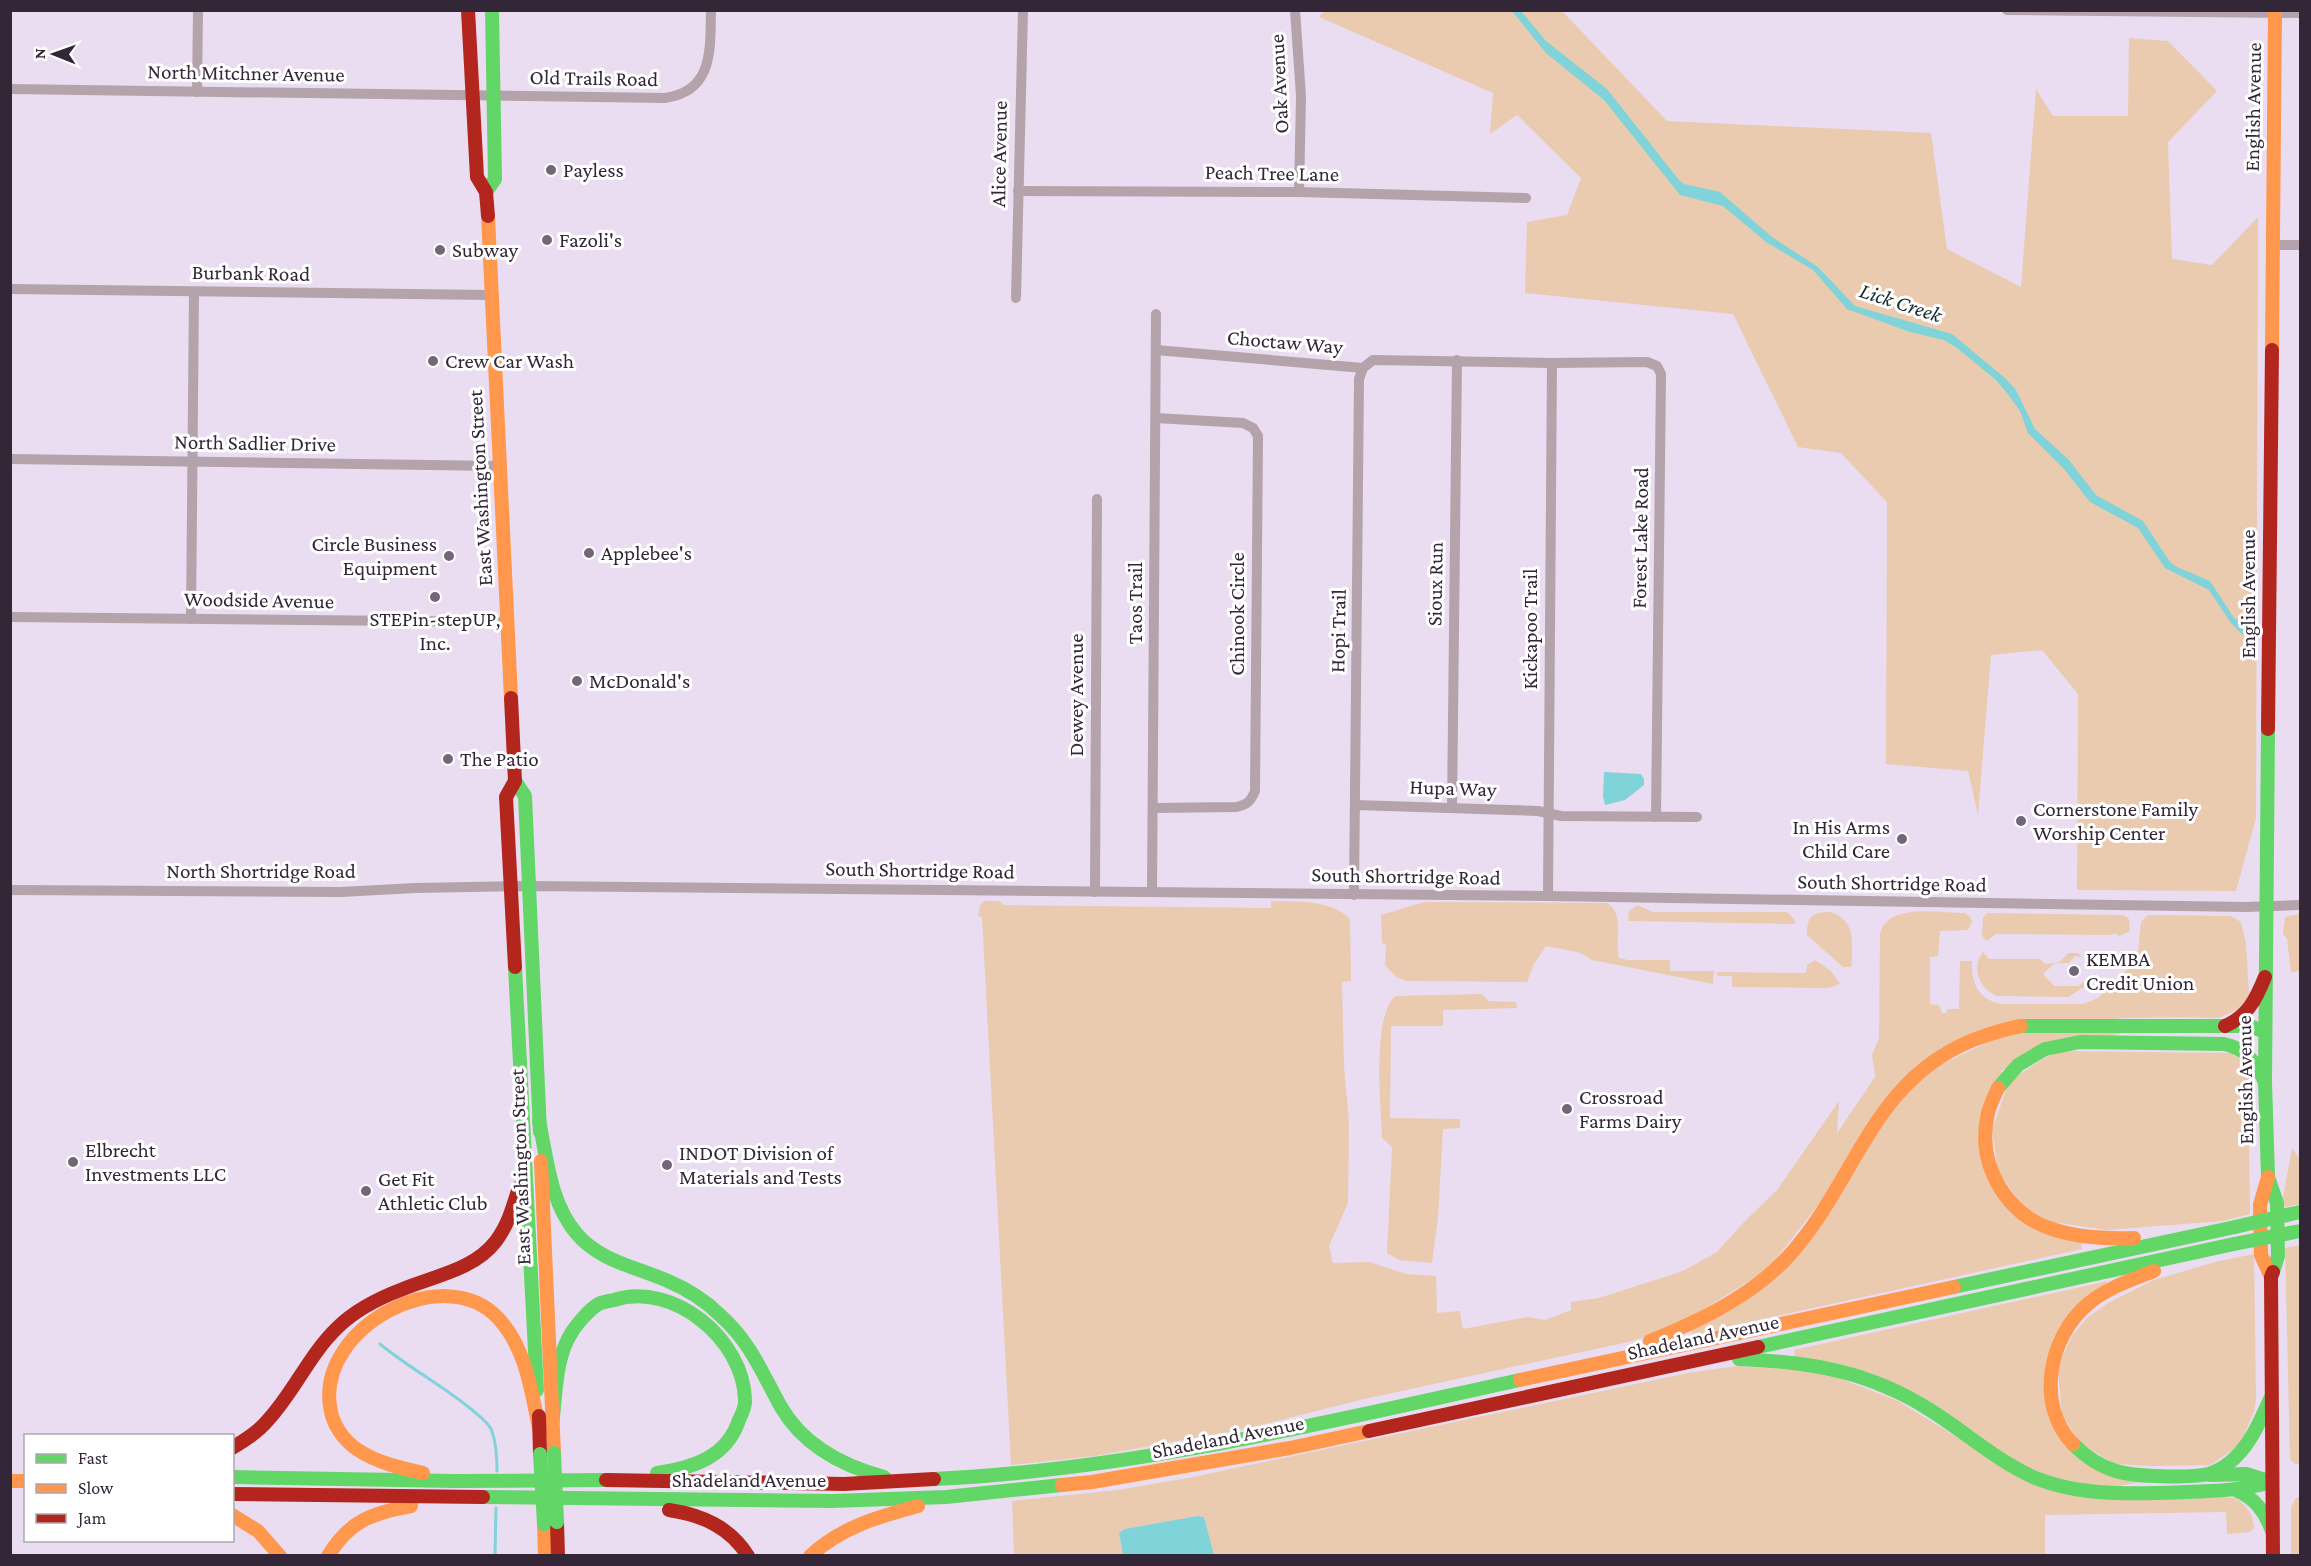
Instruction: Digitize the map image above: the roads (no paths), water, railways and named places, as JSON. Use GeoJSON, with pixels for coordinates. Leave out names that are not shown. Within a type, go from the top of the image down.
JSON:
{"type":"FeatureCollection","features":[{"type":"Feature","properties":{"kind":"main road","name":"East Washington Street"},"geometry":{"type":"LineString","coordinates":[[468,10],[482,96]]}},
{"type":"Feature","properties":{"kind":"main road","name":"East Washington Street"},"geometry":{"type":"LineString","coordinates":[[492,10],[482,96],[477,177],[486,192],[515,781],[525,796],[539,1121],[550,1523],[545,1556]]}},
{"type":"Feature","properties":{"kind":"main road","name":"English Avenue"},"geometry":{"type":"LineString","coordinates":[[2272,1556],[2271,1277],[2261,1256],[2260,1204],[2268,1177],[2265,977],[2275,12]]}},
{"type":"Feature","properties":{"kind":"main road","name":"East Washington Street"},"geometry":{"type":"LineString","coordinates":[[515,781],[506,797],[524,1159],[546,1426]]}},
{"type":"Feature","properties":{"kind":"main road"},"geometry":{"type":"LineString","coordinates":[[2222,1027],[2233,1023],[2248,1012],[2265,977]]}},
{"type":"Feature","properties":{"kind":"main road"},"geometry":{"type":"LineString","coordinates":[[1584,1365],[1701,1321],[1735,1301],[1764,1279],[1796,1248],[1821,1216],[1879,1115],[1894,1094],[1920,1069],[1953,1048],[1994,1032],[2029,1026],[2250,1026],[2265,1032]]}},
{"type":"Feature","properties":{"kind":"main road"},"geometry":{"type":"LineString","coordinates":[[2224,1044],[2252,1038],[2265,1032]]}},
{"type":"Feature","properties":{"kind":"main road"},"geometry":{"type":"LineString","coordinates":[[2265,1082],[2249,1053],[2240,1047],[2224,1044],[2075,1042],[2053,1046],[2032,1055],[2008,1074],[1992,1097],[1984,1125],[1983,1142],[1986,1160],[1997,1186],[2020,1212],[2038,1223],[2061,1232],[2110,1239],[2196,1234],[2301,1212]]}},
{"type":"Feature","properties":{"kind":"main road"},"geometry":{"type":"LineString","coordinates":[[539,1121],[559,1204],[570,1225],[585,1243],[610,1260],[685,1290],[718,1312],[740,1334],[753,1352],[791,1420],[802,1434],[824,1452],[864,1471],[914,1481]]}},
{"type":"Feature","properties":{"kind":"main road"},"geometry":{"type":"LineString","coordinates":[[234,1447],[258,1432],[269,1420],[316,1351],[347,1318],[389,1292],[465,1267],[494,1246],[506,1229],[515,1208],[524,1159]]}},
{"type":"Feature","properties":{"kind":"main road"},"geometry":{"type":"LineString","coordinates":[[2272,1482],[2246,1474],[2133,1475],[2099,1465],[2080,1452],[2066,1436],[2053,1407],[2049,1383],[2053,1355],[2061,1337],[2091,1301],[2108,1290],[2212,1248],[2301,1231]]}},
{"type":"Feature","properties":{"kind":"main road","name":"Shadeland Avenue"},"geometry":{"type":"LineString","coordinates":[[234,1477],[797,1484],[984,1477],[1103,1463],[1262,1436],[2196,1234]]}},
{"type":"Feature","properties":{"kind":"main road","name":"Shadeland Avenue"},"geometry":{"type":"LineString","coordinates":[[234,1494],[832,1501],[946,1497],[1108,1480],[1221,1461],[2212,1248]]}},
{"type":"Feature","properties":{"kind":"main road"},"geometry":{"type":"LineString","coordinates":[[546,1426],[562,1361],[572,1332],[593,1309],[610,1298],[638,1293],[668,1301],[702,1322],[732,1351],[746,1382],[747,1404],[739,1429],[721,1451],[705,1460],[675,1470],[596,1480]]}},
{"type":"Feature","properties":{"kind":"main road"},"geometry":{"type":"LineString","coordinates":[[455,1481],[389,1464],[361,1452],[344,1438],[333,1420],[327,1392],[332,1366],[346,1344],[381,1316],[418,1301],[449,1296],[467,1298],[490,1310],[511,1333],[546,1426]]}},
{"type":"Feature","properties":{"kind":"main road"},"geometry":{"type":"LineString","coordinates":[[1712,1357],[1803,1363],[1838,1370],[1872,1381],[1924,1407],[2015,1468],[2056,1485],[2105,1492],[2236,1490],[2272,1482]]}},
{"type":"Feature","properties":{"kind":"main road"},"geometry":{"type":"LineString","coordinates":[[2210,1475],[2229,1463],[2248,1443],[2271,1397]]}},
{"type":"Feature","properties":{"kind":"main road"},"geometry":{"type":"LineString","coordinates":[[2236,1490],[2244,1493],[2261,1508],[2272,1531]]}},
{"type":"Feature","properties":{"kind":"main road"},"geometry":{"type":"LineString","coordinates":[[810,1556],[822,1545],[848,1529],[946,1497]]}},
{"type":"Feature","properties":{"kind":"main road"},"geometry":{"type":"LineString","coordinates":[[328,1556],[336,1541],[348,1528],[363,1519],[390,1509],[459,1498]]}},
{"type":"Feature","properties":{"kind":"main road"},"geometry":{"type":"LineString","coordinates":[[607,1500],[683,1511],[700,1516],[730,1533],[748,1556]]}},
{"type":"Feature","properties":{"kind":"main road"},"geometry":{"type":"LineString","coordinates":[[234,1516],[262,1534],[280,1556]]}},
{"type":"Feature","properties":{"kind":"main road","name":"East Washington Street"},"geometry":{"type":"LineString","coordinates":[[550,1523],[558,1556]]}},
{"type":"Feature","properties":{"kind":"street"},"geometry":{"type":"LineString","coordinates":[[197,92],[198,10]]}},
{"type":"Feature","properties":{"kind":"street","name":"Old Trails Road"},"geometry":{"type":"LineString","coordinates":[[482,96],[652,99],[676,96],[693,87],[706,71],[710,54],[711,10]]}},
{"type":"Feature","properties":{"kind":"street","name":"Alice Avenue"},"geometry":{"type":"LineString","coordinates":[[1016,297],[1023,10]]}},
{"type":"Feature","properties":{"kind":"street","name":"Oak Avenue"},"geometry":{"type":"LineString","coordinates":[[1295,10],[1302,107],[1299,192]]}},
{"type":"Feature","properties":{"kind":"street"},"geometry":{"type":"LineString","coordinates":[[2007,10],[2301,13]]}},
{"type":"Feature","properties":{"kind":"street","name":"North Mitchner Avenue"},"geometry":{"type":"LineString","coordinates":[[10,89],[482,96]]}},
{"type":"Feature","properties":{"kind":"street","name":"Peach Tree Lane"},"geometry":{"type":"LineString","coordinates":[[1018,191],[1299,192],[1526,198]]}},
{"type":"Feature","properties":{"kind":"street"},"geometry":{"type":"LineString","coordinates":[[2272,245],[2301,245]]}},
{"type":"Feature","properties":{"kind":"street","name":"Burbank Road"},"geometry":{"type":"LineString","coordinates":[[10,289],[491,295]]}},
{"type":"Feature","properties":{"kind":"street"},"geometry":{"type":"LineString","coordinates":[[191,619],[194,291]]}},
{"type":"Feature","properties":{"kind":"street","name":"Taos Trail"},"geometry":{"type":"LineString","coordinates":[[1152,892],[1156,314]]}},
{"type":"Feature","properties":{"kind":"street","name":"Choctaw Way"},"geometry":{"type":"LineString","coordinates":[[1156,350],[1363,368],[1369,361],[1377,359],[1552,363]]}},
{"type":"Feature","properties":{"kind":"street","name":"Sioux Run"},"geometry":{"type":"LineString","coordinates":[[1452,808],[1457,360]]}},
{"type":"Feature","properties":{"kind":"street","name":"Forest Lake Road"},"geometry":{"type":"LineString","coordinates":[[1552,363],[1647,362],[1657,366],[1661,374],[1656,817]]}},
{"type":"Feature","properties":{"kind":"street","name":"Kickapoo Trail"},"geometry":{"type":"LineString","coordinates":[[1548,896],[1552,363]]}},
{"type":"Feature","properties":{"kind":"street","name":"Hopi Trail"},"geometry":{"type":"LineString","coordinates":[[1354,895],[1359,379],[1363,368]]}},
{"type":"Feature","properties":{"kind":"street","name":"Chinook Circle"},"geometry":{"type":"LineString","coordinates":[[1153,807],[1236,807],[1245,805],[1252,799],[1255,790],[1258,436],[1253,428],[1243,423],[1156,418]]}},
{"type":"Feature","properties":{"kind":"street","name":"North Sadlier Drive"},"geometry":{"type":"LineString","coordinates":[[10,459],[499,466]]}},
{"type":"Feature","properties":{"kind":"street","name":"Dewey Avenue"},"geometry":{"type":"LineString","coordinates":[[1095,892],[1097,499]]}},
{"type":"Feature","properties":{"kind":"street","name":"Woodside Avenue"},"geometry":{"type":"LineString","coordinates":[[10,617],[507,622]]}},
{"type":"Feature","properties":{"kind":"street","name":"Hupa Way"},"geometry":{"type":"LineString","coordinates":[[1355,805],[1548,813]]}},
{"type":"Feature","properties":{"kind":"street"},"geometry":{"type":"LineString","coordinates":[[1548,813],[1561,816],[1697,817]]}},
{"type":"Feature","properties":{"kind":"street","name":"South Shortridge Road"},"geometry":{"type":"LineString","coordinates":[[511,887],[1548,896],[2246,908],[2301,905]]}},
{"type":"Feature","properties":{"kind":"street","name":"North Shortridge Road"},"geometry":{"type":"LineString","coordinates":[[10,890],[341,892],[415,888],[511,887]]}},
{"type":"Feature","properties":{"kind":"water","name":"Lick Creek"},"geometry":{"type":"Polygon","coordinates":[[[1512,11],[1521,11],[1546,41],[1607,89],[1684,184],[1720,192],[1772,237],[1818,267],[1855,306],[1952,334],[2005,378],[2016,390],[2035,429],[2069,460],[2096,495],[2143,521],[2170,562],[2210,581],[2234,618],[2243,625],[2258,626],[2260,633],[2258,638],[2242,634],[2231,623],[2209,590],[2165,568],[2138,528],[2090,502],[2064,469],[2028,433],[2020,411],[1996,380],[1957,348],[1944,340],[1910,332],[1847,309],[1813,270],[1766,242],[1723,206],[1680,195],[1604,100],[1546,53],[1512,11]]]}},
{"type":"Feature","properties":{"kind":"water"},"geometry":{"type":"Polygon","coordinates":[[[1604,772],[1641,774],[1644,785],[1625,800],[1605,805],[1604,772]]]}},
{"type":"Feature","properties":{"kind":"water"},"geometry":{"type":"Polygon","coordinates":[[[1197,1516],[1204,1517],[1214,1555],[1123,1555],[1119,1533],[1125,1529],[1197,1516]]]}},
{"type":"Feature","properties":{"kind":"waterway"},"geometry":{"type":"LineString","coordinates":[[380,1344],[460,1400],[487,1423],[494,1439],[497,1471]]}},
{"type":"Feature","properties":{"kind":"waterway"},"geometry":{"type":"LineString","coordinates":[[495,1556],[496,1508]]}},
{"type":"Feature","properties":{"kind":"place","name":"Payless"},"geometry":{"type":"Point","coordinates":[551,170]}},
{"type":"Feature","properties":{"kind":"place","name":"Fazoli's"},"geometry":{"type":"Point","coordinates":[547,240]}},
{"type":"Feature","properties":{"kind":"place","name":"Subway"},"geometry":{"type":"Point","coordinates":[440,250]}},
{"type":"Feature","properties":{"kind":"place","name":"Crew Car Wash"},"geometry":{"type":"Point","coordinates":[433,361]}},
{"type":"Feature","properties":{"kind":"place","name":"Applebee's"},"geometry":{"type":"Point","coordinates":[589,553]}},
{"type":"Feature","properties":{"kind":"place","name":"Circle Business Equipment"},"geometry":{"type":"Point","coordinates":[449,556]}},
{"type":"Feature","properties":{"kind":"place","name":"STEPin-stepUP, Inc."},"geometry":{"type":"Point","coordinates":[435,597]}},
{"type":"Feature","properties":{"kind":"place","name":"McDonald's"},"geometry":{"type":"Point","coordinates":[577,681]}},
{"type":"Feature","properties":{"kind":"place","name":"The Patio"},"geometry":{"type":"Point","coordinates":[448,759]}},
{"type":"Feature","properties":{"kind":"place","name":"Cornerstone Family Worship Center"},"geometry":{"type":"Point","coordinates":[2021,821]}},
{"type":"Feature","properties":{"kind":"place","name":"In His Arms Child Care"},"geometry":{"type":"Point","coordinates":[1902,839]}},
{"type":"Feature","properties":{"kind":"place","name":"KEMBA Credit Union"},"geometry":{"type":"Point","coordinates":[2074,971]}},
{"type":"Feature","properties":{"kind":"place","name":"Crossroad Farms Dairy"},"geometry":{"type":"Point","coordinates":[1567,1109]}},
{"type":"Feature","properties":{"kind":"place","name":"Elbrecht Investments LLC"},"geometry":{"type":"Point","coordinates":[73,1162]}},
{"type":"Feature","properties":{"kind":"place","name":"INDOT Division of Materials and Tests"},"geometry":{"type":"Point","coordinates":[667,1165]}},
{"type":"Feature","properties":{"kind":"place","name":"Get Fit Athletic Club"},"geometry":{"type":"Point","coordinates":[366,1191]}}]}
